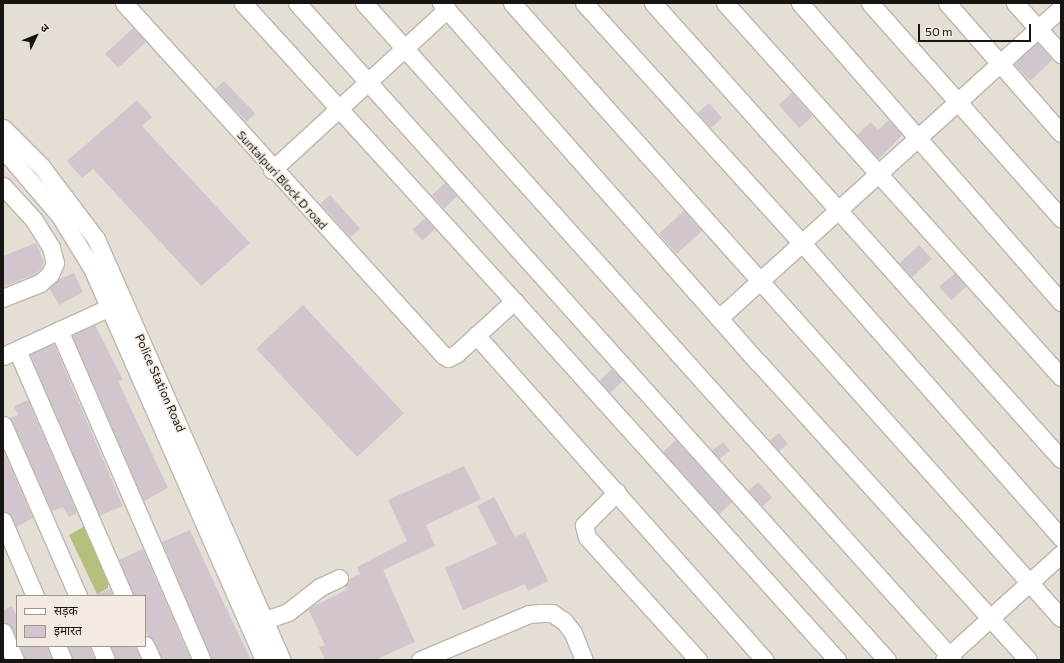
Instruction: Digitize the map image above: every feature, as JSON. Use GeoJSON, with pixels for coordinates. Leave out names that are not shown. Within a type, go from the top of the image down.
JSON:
{"type":"FeatureCollection","features":[{"type":"Feature","properties":{"kind":"street","name":"Suntalpuri Block D road"},"geometry":{"type":"LineString","coordinates":[[124,3],[272,170],[443,356],[448,358],[456,354],[476,335]]}},
{"type":"Feature","properties":{"kind":"street"},"geometry":{"type":"LineString","coordinates":[[243,3],[837,660]]}},
{"type":"Feature","properties":{"kind":"street"},"geometry":{"type":"LineString","coordinates":[[297,3],[887,660]]}},
{"type":"Feature","properties":{"kind":"street"},"geometry":{"type":"LineString","coordinates":[[364,3],[948,658],[1061,554]]}},
{"type":"Feature","properties":{"kind":"street"},"geometry":{"type":"LineString","coordinates":[[512,3],[1061,618]]}},
{"type":"Feature","properties":{"kind":"street"},"geometry":{"type":"LineString","coordinates":[[584,3],[802,243],[1061,538]]}},
{"type":"Feature","properties":{"kind":"street"},"geometry":{"type":"LineString","coordinates":[[653,3],[839,209],[1061,459]]}},
{"type":"Feature","properties":{"kind":"street"},"geometry":{"type":"LineString","coordinates":[[725,3],[1061,377]]}},
{"type":"Feature","properties":{"kind":"street"},"geometry":{"type":"LineString","coordinates":[[800,3],[1061,302]]}},
{"type":"Feature","properties":{"kind":"street"},"geometry":{"type":"LineString","coordinates":[[870,3],[1061,218]]}},
{"type":"Feature","properties":{"kind":"street"},"geometry":{"type":"LineString","coordinates":[[947,3],[1061,133]]}},
{"type":"Feature","properties":{"kind":"street"},"geometry":{"type":"LineString","coordinates":[[1015,3],[1061,54]]}},
{"type":"Feature","properties":{"kind":"street"},"geometry":{"type":"LineString","coordinates":[[272,170],[404,48],[444,6],[719,318],[1028,660]]}},
{"type":"Feature","properties":{"kind":"street"},"geometry":{"type":"LineString","coordinates":[[719,318],[1061,8]]}},
{"type":"Feature","properties":{"kind":"street","name":"Police Station Road"},"geometry":{"type":"LineString","coordinates":[[3,128],[42,166],[96,239],[282,660]]}},
{"type":"Feature","properties":{"kind":"street","name":"Police Station Road"},"geometry":{"type":"LineString","coordinates":[[3,149],[60,216],[92,268],[264,660]]}},
{"type":"Feature","properties":{"kind":"street"},"geometry":{"type":"LineString","coordinates":[[3,186],[34,220],[55,256],[54,268],[47,278],[3,298]]}},
{"type":"Feature","properties":{"kind":"street"},"geometry":{"type":"LineString","coordinates":[[514,301],[476,335],[765,660]]}},
{"type":"Feature","properties":{"kind":"street"},"geometry":{"type":"LineString","coordinates":[[110,307],[10,353],[124,595]]}},
{"type":"Feature","properties":{"kind":"street"},"geometry":{"type":"LineString","coordinates":[[59,330],[202,660]]}},
{"type":"Feature","properties":{"kind":"street"},"geometry":{"type":"LineString","coordinates":[[3,425],[78,595]]}},
{"type":"Feature","properties":{"kind":"street"},"geometry":{"type":"LineString","coordinates":[[616,492],[584,525],[587,537],[698,660]]}},
{"type":"Feature","properties":{"kind":"street"},"geometry":{"type":"LineString","coordinates":[[3,521],[35,595]]}},
{"type":"Feature","properties":{"kind":"street"},"geometry":{"type":"LineString","coordinates":[[264,620],[288,612],[320,587],[340,578]]}},
{"type":"Feature","properties":{"kind":"street"},"geometry":{"type":"LineString","coordinates":[[420,660],[529,614],[542,613],[552,613],[564,621],[584,660]]}},
{"type":"Feature","properties":{"kind":"street"},"geometry":{"type":"LineString","coordinates":[[3,632],[15,660]]}},
{"type":"Feature","properties":{"kind":"street"},"geometry":{"type":"LineString","coordinates":[[57,647],[63,660]]}},
{"type":"Feature","properties":{"kind":"street"},"geometry":{"type":"LineString","coordinates":[[100,647],[106,660]]}},
{"type":"Feature","properties":{"kind":"street"},"geometry":{"type":"LineString","coordinates":[[146,647],[152,660]]}},
{"type":"Feature","properties":{"kind":"green space"},"geometry":{"type":"Polygon","coordinates":[[[92,522],[108,581],[108,588],[97,594],[69,535],[92,522]]]}},
{"type":"Feature","properties":{"kind":"building"},"geometry":{"type":"Polygon","coordinates":[[[133,28],[146,42],[118,68],[105,54],[133,28]]]}},
{"type":"Feature","properties":{"kind":"building"},"geometry":{"type":"Polygon","coordinates":[[[1037,43],[1053,60],[1030,81],[1014,64],[1037,43]]]}},
{"type":"Feature","properties":{"kind":"building"},"geometry":{"type":"Polygon","coordinates":[[[224,81],[255,113],[247,122],[215,89],[224,81]]]}},
{"type":"Feature","properties":{"kind":"building"},"geometry":{"type":"Polygon","coordinates":[[[792,93],[813,116],[799,128],[779,105],[792,93]]]}},
{"type":"Feature","properties":{"kind":"building"},"geometry":{"type":"Polygon","coordinates":[[[137,100],[152,117],[142,126],[250,243],[201,286],[93,169],[82,178],[67,161],[137,100]]]}},
{"type":"Feature","properties":{"kind":"building"},"geometry":{"type":"Polygon","coordinates":[[[709,103],[722,118],[711,128],[698,113],[709,103]]]}},
{"type":"Feature","properties":{"kind":"building"},"geometry":{"type":"Polygon","coordinates":[[[889,120],[902,135],[879,159],[857,135],[871,122],[878,130],[889,120]]]}},
{"type":"Feature","properties":{"kind":"building"},"geometry":{"type":"Polygon","coordinates":[[[445,183],[457,196],[444,208],[432,195],[445,183]]]}},
{"type":"Feature","properties":{"kind":"building"},"geometry":{"type":"Polygon","coordinates":[[[330,195],[360,228],[350,237],[320,204],[330,195]]]}},
{"type":"Feature","properties":{"kind":"building"},"geometry":{"type":"Polygon","coordinates":[[[684,211],[702,231],[677,254],[659,234],[684,211]]]}},
{"type":"Feature","properties":{"kind":"building"},"geometry":{"type":"Polygon","coordinates":[[[425,218],[435,229],[422,241],[412,229],[425,218]]]}},
{"type":"Feature","properties":{"kind":"building"},"geometry":{"type":"Polygon","coordinates":[[[36,243],[44,262],[42,268],[35,274],[3,287],[3,256],[36,243]]]}},
{"type":"Feature","properties":{"kind":"building"},"geometry":{"type":"Polygon","coordinates":[[[919,245],[932,259],[912,277],[899,263],[919,245]]]}},
{"type":"Feature","properties":{"kind":"building"},"geometry":{"type":"Polygon","coordinates":[[[74,273],[83,292],[59,305],[49,288],[59,279],[74,273]]]}},
{"type":"Feature","properties":{"kind":"building"},"geometry":{"type":"Polygon","coordinates":[[[955,273],[967,287],[951,300],[939,287],[955,273]]]}},
{"type":"Feature","properties":{"kind":"building"},"geometry":{"type":"Polygon","coordinates":[[[303,305],[404,413],[357,457],[256,349],[303,305]]]}},
{"type":"Feature","properties":{"kind":"building"},"geometry":{"type":"Polygon","coordinates":[[[95,325],[123,380],[118,381],[168,488],[144,501],[72,336],[95,325]]]}},
{"type":"Feature","properties":{"kind":"building"},"geometry":{"type":"Polygon","coordinates":[[[54,344],[123,506],[99,516],[30,354],[54,344]]]}},
{"type":"Feature","properties":{"kind":"building"},"geometry":{"type":"Polygon","coordinates":[[[612,369],[623,381],[610,393],[599,381],[612,369]]]}},
{"type":"Feature","properties":{"kind":"building"},"geometry":{"type":"Polygon","coordinates":[[[28,400],[77,513],[69,517],[63,507],[52,511],[10,418],[18,415],[14,406],[28,400]]]}},
{"type":"Feature","properties":{"kind":"building"},"geometry":{"type":"Polygon","coordinates":[[[779,433],[788,444],[778,451],[770,441],[779,433]]]}},
{"type":"Feature","properties":{"kind":"building"},"geometry":{"type":"Polygon","coordinates":[[[676,440],[732,502],[719,514],[663,452],[676,440]]]}},
{"type":"Feature","properties":{"kind":"building"},"geometry":{"type":"Polygon","coordinates":[[[723,442],[730,451],[719,459],[712,451],[723,442]]]}},
{"type":"Feature","properties":{"kind":"building"},"geometry":{"type":"Polygon","coordinates":[[[3,450],[33,518],[16,527],[9,513],[3,511],[3,450]]]}},
{"type":"Feature","properties":{"kind":"building"},"geometry":{"type":"Polygon","coordinates":[[[464,466],[481,499],[426,525],[435,546],[383,570],[415,642],[375,660],[325,660],[319,647],[325,645],[308,609],[346,590],[345,586],[349,579],[360,574],[357,567],[407,541],[388,500],[464,466]]]}},
{"type":"Feature","properties":{"kind":"building"},"geometry":{"type":"Polygon","coordinates":[[[758,482],[772,497],[763,506],[748,491],[758,482]]]}},
{"type":"Feature","properties":{"kind":"building"},"geometry":{"type":"Polygon","coordinates":[[[494,497],[515,537],[525,532],[548,581],[528,591],[525,584],[463,610],[445,568],[497,544],[477,506],[494,497]]]}},
{"type":"Feature","properties":{"kind":"building"},"geometry":{"type":"Polygon","coordinates":[[[190,530],[251,660],[212,660],[162,542],[190,530]]]}},
{"type":"Feature","properties":{"kind":"building"},"geometry":{"type":"Polygon","coordinates":[[[143,549],[191,660],[162,660],[154,641],[148,636],[146,631],[146,595],[134,595],[119,560],[143,549]]]}},
{"type":"Feature","properties":{"kind":"building"},"geometry":{"type":"Polygon","coordinates":[[[110,589],[113,595],[94,595],[110,589]]]}},
{"type":"Feature","properties":{"kind":"building"},"geometry":{"type":"Polygon","coordinates":[[[12,606],[16,615],[16,637],[9,624],[3,622],[3,610],[12,606]]]}},
{"type":"Feature","properties":{"kind":"building"},"geometry":{"type":"Polygon","coordinates":[[[20,647],[47,647],[52,660],[25,660],[20,647]]]}},
{"type":"Feature","properties":{"kind":"building"},"geometry":{"type":"Polygon","coordinates":[[[68,647],[90,647],[95,660],[73,660],[68,647]]]}},
{"type":"Feature","properties":{"kind":"building"},"geometry":{"type":"Polygon","coordinates":[[[111,647],[135,647],[141,660],[116,660],[111,647]]]}}]}
